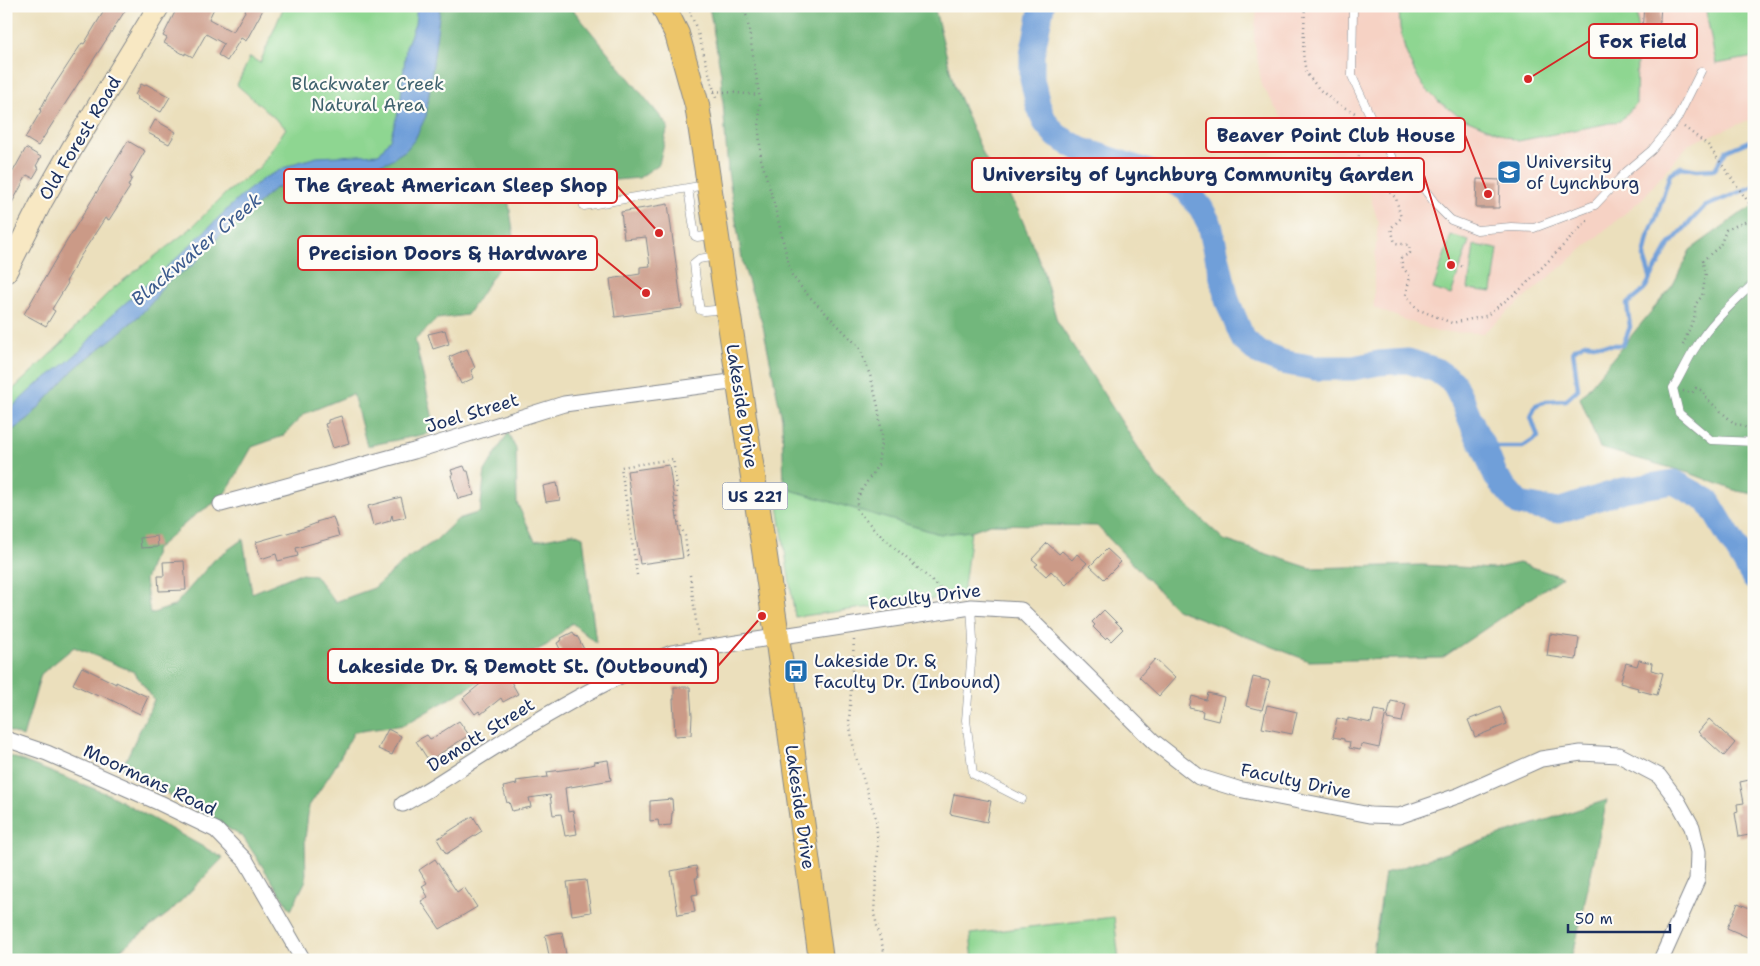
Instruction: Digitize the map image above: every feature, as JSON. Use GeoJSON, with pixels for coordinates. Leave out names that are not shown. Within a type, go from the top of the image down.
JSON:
{"type":"FeatureCollection","features":[{"type":"Feature","properties":{"kind":"main road","name":"Old Forest Road"},"geometry":{"type":"LineString","coordinates":[[6,272],[64,161],[159,6]]}},
{"type":"Feature","properties":{"kind":"main road","name":"Lakeside Drive"},"geometry":{"type":"LineString","coordinates":[[663,6],[677,34],[697,104],[698,186],[718,245],[777,636],[821,960]]}},
{"type":"Feature","properties":{"kind":"street","name":"Joel Street"},"geometry":{"type":"LineString","coordinates":[[221,504],[414,451],[564,404],[738,381]]}},
{"type":"Feature","properties":{"kind":"street","name":"Faculty Drive"},"geometry":{"type":"LineString","coordinates":[[777,636],[971,607],[1021,610],[1154,742],[1199,777],[1238,789],[1370,816],[1399,816],[1460,795],[1541,759],[1581,753],[1619,755],[1659,776],[1677,800],[1692,827],[1698,852],[1697,880],[1661,960]]}},
{"type":"Feature","properties":{"kind":"street","name":"Demott Street"},"geometry":{"type":"LineString","coordinates":[[403,804],[423,794],[524,728],[636,667],[672,653],[777,636]]}},
{"type":"Feature","properties":{"kind":"street","name":"Moormans Road"},"geometry":{"type":"LineString","coordinates":[[6,739],[47,753],[216,830],[246,861],[303,960]]}},
{"type":"Feature","properties":{"kind":"lane"},"geometry":{"type":"LineString","coordinates":[[1354,6],[1352,76],[1379,135],[1396,165],[1416,178],[1436,206],[1451,220],[1477,230],[1511,226],[1534,228],[1595,205],[1626,172],[1652,150],[1677,118],[1701,71]]}},
{"type":"Feature","properties":{"kind":"lane"},"geometry":{"type":"LineString","coordinates":[[584,206],[698,186]]}},
{"type":"Feature","properties":{"kind":"lane"},"geometry":{"type":"LineString","coordinates":[[1754,283],[1716,321],[1696,346],[1673,388],[1679,414],[1711,440],[1754,442]]}},
{"type":"Feature","properties":{"kind":"lane"},"geometry":{"type":"LineString","coordinates":[[971,607],[973,640],[966,720],[973,774],[1022,799]]}},
{"type":"Feature","properties":{"kind":"path"},"geometry":{"type":"LineString","coordinates":[[742,6],[747,17],[759,95],[758,131],[761,159],[790,274],[804,292],[859,347],[871,378],[878,406],[882,435],[878,464],[861,491],[857,510],[952,599]]}},
{"type":"Feature","properties":{"kind":"path"},"geometry":{"type":"LineString","coordinates":[[1305,6],[1303,54],[1306,73],[1320,90],[1336,103],[1356,112],[1360,119]]}},
{"type":"Feature","properties":{"kind":"path"},"geometry":{"type":"LineString","coordinates":[[714,91],[759,95]]}},
{"type":"Feature","properties":{"kind":"path"},"geometry":{"type":"LineString","coordinates":[[1363,125],[1366,132],[1354,141],[1362,167],[1396,198],[1401,218],[1392,228],[1395,243],[1410,245],[1410,253],[1401,258],[1403,268],[1410,276],[1406,295],[1417,309],[1452,323],[1486,316],[1522,288],[1591,217]]}},
{"type":"Feature","properties":{"kind":"path"},"geometry":{"type":"LineString","coordinates":[[1682,126],[1708,145],[1754,210]]}},
{"type":"Feature","properties":{"kind":"path"},"geometry":{"type":"LineString","coordinates":[[1682,374],[1676,362],[1695,315],[1695,305],[1702,296],[1706,273],[1702,261],[1720,246],[1726,230],[1754,218]]}},
{"type":"Feature","properties":{"kind":"path"},"geometry":{"type":"LineString","coordinates":[[1673,388],[1679,387],[1684,391],[1692,393],[1696,388],[1704,391],[1706,399],[1735,424],[1754,431]]}},
{"type":"Feature","properties":{"kind":"path"},"geometry":{"type":"LineString","coordinates":[[637,575],[621,466],[673,459],[677,489],[677,511],[688,560]]}},
{"type":"Feature","properties":{"kind":"path"},"geometry":{"type":"LineString","coordinates":[[690,575],[699,640]]}},
{"type":"Feature","properties":{"kind":"path"},"geometry":{"type":"LineString","coordinates":[[854,634],[849,722],[855,754],[876,818],[878,848],[874,913],[887,960]]}},
{"type":"Feature","properties":{"kind":"shaded area","name":"University of Lynchburg"},"geometry":{"type":"Polygon","coordinates":[[[1257,6],[1754,6],[1754,118],[1689,144],[1643,198],[1483,333],[1437,332],[1374,308],[1374,267],[1378,222],[1367,186],[1339,158],[1290,129],[1262,86],[1254,39],[1257,6]]]}},
{"type":"Feature","properties":{"kind":"green space","name":"Blackwater Creek Natural Area"},"geometry":{"type":"Polygon","coordinates":[[[284,6],[467,6],[474,94],[6,465],[6,396],[61,344],[83,318],[112,289],[189,230],[226,193],[260,167],[286,128],[237,85],[250,57],[260,63],[284,6]]]}},
{"type":"Feature","properties":{"kind":"green space"},"geometry":{"type":"Polygon","coordinates":[[[440,6],[570,6],[668,126],[659,164],[639,178],[592,182],[556,179],[525,170],[505,179],[515,243],[467,315],[437,319],[415,340],[436,432],[367,446],[353,394],[304,414],[283,436],[252,447],[222,498],[195,515],[156,549],[145,580],[150,614],[174,606],[215,559],[243,539],[252,593],[298,574],[315,575],[335,602],[374,588],[408,558],[435,541],[458,519],[480,512],[485,471],[508,433],[516,449],[517,503],[535,541],[574,533],[583,537],[596,643],[572,623],[547,645],[506,666],[404,725],[354,732],[333,770],[309,806],[305,839],[306,880],[291,910],[243,837],[122,768],[154,700],[134,672],[74,647],[41,674],[23,737],[6,730],[6,435],[29,418],[75,368],[141,314],[153,301],[165,283],[193,265],[221,234],[245,216],[275,188],[333,168],[375,166],[426,116],[440,6]]]}},
{"type":"Feature","properties":{"kind":"green space"},"geometry":{"type":"Polygon","coordinates":[[[709,6],[934,6],[954,85],[984,156],[1018,210],[1042,267],[1057,321],[1157,477],[1224,540],[1310,568],[1422,565],[1493,569],[1519,563],[1562,577],[1442,658],[1309,661],[1176,609],[1097,526],[990,524],[971,531],[940,534],[784,488],[782,419],[763,326],[743,265],[728,172],[721,74],[709,6]]]}},
{"type":"Feature","properties":{"kind":"green space"},"geometry":{"type":"Polygon","coordinates":[[[1399,6],[1638,6],[1636,104],[1620,121],[1518,141],[1461,117],[1439,102],[1424,87],[1414,71],[1405,50],[1400,28],[1399,6]]]}},
{"type":"Feature","properties":{"kind":"green space"},"geometry":{"type":"Polygon","coordinates":[[[1705,6],[1754,6],[1754,57],[1716,64],[1705,6]]]}},
{"type":"Feature","properties":{"kind":"green space"},"geometry":{"type":"Polygon","coordinates":[[[1754,206],[1754,494],[1737,491],[1689,473],[1600,448],[1580,398],[1673,285],[1690,250],[1754,206]]]}},
{"type":"Feature","properties":{"kind":"green space"},"geometry":{"type":"Polygon","coordinates":[[[1451,235],[1469,241],[1451,295],[1433,289],[1451,235]]]}},
{"type":"Feature","properties":{"kind":"green space"},"geometry":{"type":"Polygon","coordinates":[[[1474,245],[1498,249],[1492,292],[1468,289],[1474,245]]]}},
{"type":"Feature","properties":{"kind":"green space"},"geometry":{"type":"Polygon","coordinates":[[[775,485],[940,534],[971,531],[963,595],[795,617],[775,485]]]}},
{"type":"Feature","properties":{"kind":"green space"},"geometry":{"type":"Polygon","coordinates":[[[10,756],[110,795],[223,858],[170,912],[107,960],[6,960],[6,759],[10,756]]]}},
{"type":"Feature","properties":{"kind":"green space"},"geometry":{"type":"Polygon","coordinates":[[[1607,800],[1576,942],[1570,960],[1372,960],[1385,873],[1607,800]]]}},
{"type":"Feature","properties":{"kind":"green space"},"geometry":{"type":"Polygon","coordinates":[[[1114,917],[1119,960],[973,960],[970,934],[1114,917]]]}},
{"type":"Feature","properties":{"kind":"water"},"geometry":{"type":"Polygon","coordinates":[[[417,6],[440,6],[440,9],[426,116],[415,139],[406,150],[389,161],[375,166],[333,168],[275,188],[245,216],[221,234],[193,265],[165,283],[153,301],[141,314],[75,368],[29,418],[6,435],[6,413],[35,386],[80,351],[106,320],[178,257],[241,196],[264,178],[295,163],[317,157],[379,154],[390,139],[400,106],[406,47],[415,24],[417,6]]]}},
{"type":"Feature","properties":{"kind":"building"},"geometry":{"type":"Polygon","coordinates":[[[107,6],[128,6],[38,146],[25,138],[48,95],[82,43],[84,44],[107,6]]]}},
{"type":"Feature","properties":{"kind":"building"},"geometry":{"type":"Polygon","coordinates":[[[178,6],[215,6],[209,19],[233,32],[248,6],[265,6],[246,41],[241,38],[227,61],[218,55],[224,44],[206,34],[193,57],[185,53],[185,55],[164,43],[167,38],[163,36],[178,6]]]}},
{"type":"Feature","properties":{"kind":"building"},"geometry":{"type":"Polygon","coordinates":[[[1644,6],[1661,6],[1657,56],[1640,54],[1644,6]]]}},
{"type":"Feature","properties":{"kind":"building"},"geometry":{"type":"Polygon","coordinates":[[[141,84],[145,86],[146,84],[170,97],[161,112],[137,99],[138,97],[135,95],[141,84]]]}},
{"type":"Feature","properties":{"kind":"building"},"geometry":{"type":"Polygon","coordinates":[[[155,120],[176,132],[169,144],[148,133],[155,120]]]}},
{"type":"Feature","properties":{"kind":"building"},"geometry":{"type":"Polygon","coordinates":[[[128,141],[145,151],[130,177],[132,178],[128,186],[130,187],[109,220],[105,218],[80,257],[66,282],[68,283],[52,309],[55,311],[46,326],[24,314],[128,141]]]}},
{"type":"Feature","properties":{"kind":"building"},"geometry":{"type":"Polygon","coordinates":[[[26,148],[41,157],[36,166],[39,168],[33,178],[27,175],[6,214],[6,184],[26,148]]]}},
{"type":"Feature","properties":{"kind":"building"},"geometry":{"type":"Polygon","coordinates":[[[1477,179],[1500,180],[1499,208],[1476,208],[1477,179]]]}},
{"type":"Feature","properties":{"kind":"building"},"geometry":{"type":"Polygon","coordinates":[[[668,204],[682,308],[615,317],[610,279],[640,274],[640,267],[650,266],[646,237],[624,239],[621,212],[668,204]]]}},
{"type":"Feature","properties":{"kind":"building"},"geometry":{"type":"Polygon","coordinates":[[[445,330],[449,344],[433,349],[428,334],[445,330]]]}},
{"type":"Feature","properties":{"kind":"building"},"geometry":{"type":"Polygon","coordinates":[[[467,349],[475,368],[471,370],[474,378],[461,384],[449,357],[467,349]]]}},
{"type":"Feature","properties":{"kind":"building"},"geometry":{"type":"Polygon","coordinates":[[[341,416],[349,443],[333,448],[325,424],[328,423],[328,420],[341,416]]]}},
{"type":"Feature","properties":{"kind":"building"},"geometry":{"type":"Polygon","coordinates":[[[669,465],[683,558],[640,564],[627,471],[669,465]]]}},
{"type":"Feature","properties":{"kind":"building"},"geometry":{"type":"Polygon","coordinates":[[[464,466],[466,471],[468,471],[474,495],[458,499],[451,470],[464,466]]]}},
{"type":"Feature","properties":{"kind":"building"},"geometry":{"type":"Polygon","coordinates":[[[557,483],[560,500],[546,502],[543,486],[557,483]]]}},
{"type":"Feature","properties":{"kind":"building"},"geometry":{"type":"Polygon","coordinates":[[[401,497],[406,517],[393,520],[392,515],[390,521],[373,526],[368,506],[401,497]]]}},
{"type":"Feature","properties":{"kind":"building"},"geometry":{"type":"Polygon","coordinates":[[[333,517],[339,536],[296,548],[298,556],[278,561],[276,554],[261,559],[256,542],[301,529],[333,517]]]}},
{"type":"Feature","properties":{"kind":"building"},"geometry":{"type":"Polygon","coordinates":[[[157,536],[158,547],[141,548],[140,538],[157,536]]]}},
{"type":"Feature","properties":{"kind":"building"},"geometry":{"type":"Polygon","coordinates":[[[1047,543],[1059,554],[1062,551],[1072,560],[1077,554],[1087,563],[1066,585],[1051,571],[1046,576],[1035,566],[1038,564],[1032,559],[1047,543]]]}},
{"type":"Feature","properties":{"kind":"building"},"geometry":{"type":"Polygon","coordinates":[[[1107,549],[1121,562],[1104,579],[1090,566],[1107,549]]]}},
{"type":"Feature","properties":{"kind":"building"},"geometry":{"type":"Polygon","coordinates":[[[184,561],[186,590],[159,591],[158,576],[164,576],[163,562],[184,561]]]}},
{"type":"Feature","properties":{"kind":"building"},"geometry":{"type":"Polygon","coordinates":[[[1104,610],[1123,629],[1111,641],[1107,637],[1105,639],[1093,627],[1095,625],[1092,622],[1104,610]]]}},
{"type":"Feature","properties":{"kind":"building"},"geometry":{"type":"Polygon","coordinates":[[[573,632],[586,653],[572,660],[570,657],[565,659],[557,643],[562,640],[561,638],[573,632]]]}},
{"type":"Feature","properties":{"kind":"building"},"geometry":{"type":"Polygon","coordinates":[[[1550,634],[1579,638],[1576,660],[1547,656],[1550,634]]]}},
{"type":"Feature","properties":{"kind":"building"},"geometry":{"type":"Polygon","coordinates":[[[1155,659],[1175,678],[1159,696],[1139,677],[1155,659]]]}},
{"type":"Feature","properties":{"kind":"building"},"geometry":{"type":"Polygon","coordinates":[[[1639,660],[1652,663],[1651,670],[1663,673],[1657,695],[1620,683],[1626,663],[1637,666],[1639,660]]]}},
{"type":"Feature","properties":{"kind":"building"},"geometry":{"type":"Polygon","coordinates":[[[82,667],[148,697],[140,714],[73,684],[82,667]]]}},
{"type":"Feature","properties":{"kind":"building"},"geometry":{"type":"Polygon","coordinates":[[[505,671],[518,694],[503,702],[501,698],[481,714],[479,711],[475,714],[463,698],[479,685],[505,671]]]}},
{"type":"Feature","properties":{"kind":"building"},"geometry":{"type":"Polygon","coordinates":[[[1253,677],[1270,681],[1262,710],[1246,706],[1253,677]]]}},
{"type":"Feature","properties":{"kind":"building"},"geometry":{"type":"Polygon","coordinates":[[[674,687],[690,687],[691,735],[675,736],[674,687]]]}},
{"type":"Feature","properties":{"kind":"building"},"geometry":{"type":"Polygon","coordinates":[[[1208,693],[1224,697],[1218,721],[1202,717],[1203,711],[1189,708],[1192,696],[1206,700],[1208,693]]]}},
{"type":"Feature","properties":{"kind":"building"},"geometry":{"type":"Polygon","coordinates":[[[1391,701],[1406,704],[1402,722],[1387,719],[1391,701]]]}},
{"type":"Feature","properties":{"kind":"building"},"geometry":{"type":"Polygon","coordinates":[[[1267,705],[1297,712],[1292,734],[1262,728],[1267,705]]]}},
{"type":"Feature","properties":{"kind":"building"},"geometry":{"type":"Polygon","coordinates":[[[1500,707],[1507,724],[1475,737],[1468,720],[1500,707]]]}},
{"type":"Feature","properties":{"kind":"building"},"geometry":{"type":"Polygon","coordinates":[[[1374,710],[1386,712],[1379,748],[1361,744],[1360,750],[1349,748],[1350,742],[1333,737],[1337,718],[1348,721],[1348,718],[1371,723],[1374,710]]]}},
{"type":"Feature","properties":{"kind":"building"},"geometry":{"type":"Polygon","coordinates":[[[1709,719],[1735,743],[1724,756],[1698,732],[1709,719]]]}},
{"type":"Feature","properties":{"kind":"building"},"geometry":{"type":"Polygon","coordinates":[[[459,721],[469,735],[430,760],[427,758],[416,741],[427,735],[430,739],[459,721]]]}},
{"type":"Feature","properties":{"kind":"building"},"geometry":{"type":"Polygon","coordinates":[[[388,729],[401,736],[392,755],[378,749],[388,729]]]}},
{"type":"Feature","properties":{"kind":"building"},"geometry":{"type":"Polygon","coordinates":[[[608,760],[611,780],[565,788],[568,812],[573,811],[577,834],[565,836],[561,814],[553,815],[550,795],[529,798],[531,807],[512,811],[509,802],[507,803],[503,787],[517,784],[516,781],[548,777],[547,772],[577,768],[595,764],[594,762],[608,760]]]}},
{"type":"Feature","properties":{"kind":"building"},"geometry":{"type":"Polygon","coordinates":[[[1754,779],[1754,834],[1739,837],[1735,813],[1738,812],[1737,804],[1744,803],[1740,782],[1754,779]]]}},
{"type":"Feature","properties":{"kind":"building"},"geometry":{"type":"Polygon","coordinates":[[[954,794],[991,801],[987,822],[950,814],[954,794]]]}},
{"type":"Feature","properties":{"kind":"building"},"geometry":{"type":"Polygon","coordinates":[[[672,799],[673,813],[671,825],[659,826],[658,820],[650,821],[650,801],[672,799]]]}},
{"type":"Feature","properties":{"kind":"building"},"geometry":{"type":"Polygon","coordinates":[[[473,816],[482,831],[446,854],[437,839],[473,816]]]}},
{"type":"Feature","properties":{"kind":"building"},"geometry":{"type":"Polygon","coordinates":[[[435,859],[457,892],[464,887],[477,907],[440,929],[421,901],[428,897],[422,886],[427,883],[419,870],[435,859]]]}},
{"type":"Feature","properties":{"kind":"building"},"geometry":{"type":"Polygon","coordinates":[[[696,866],[698,878],[695,878],[698,894],[692,895],[695,912],[678,915],[671,871],[696,866]]]}},
{"type":"Feature","properties":{"kind":"building"},"geometry":{"type":"Polygon","coordinates":[[[586,880],[591,912],[572,915],[567,882],[586,880]]]}},
{"type":"Feature","properties":{"kind":"building"},"geometry":{"type":"Polygon","coordinates":[[[1738,903],[1754,910],[1754,940],[1727,928],[1738,903]]]}},
{"type":"Feature","properties":{"kind":"building"},"geometry":{"type":"Polygon","coordinates":[[[562,932],[567,960],[550,960],[545,935],[562,932]]]}},
{"type":"Feature","properties":{"kind":"waterway","name":"Blackwater Creek"},"geometry":{"type":"LineString","coordinates":[[1042,6],[1032,55],[1032,79],[1038,105],[1045,122],[1057,136],[1080,149],[1162,176],[1186,189],[1201,208],[1210,225],[1227,300],[1243,339],[1259,353],[1282,362],[1315,368],[1353,368],[1379,363],[1408,361],[1436,370],[1453,382],[1496,477],[1519,504],[1558,511],[1623,490],[1674,482],[1708,501],[1754,578]]}},
{"type":"Feature","properties":{"kind":"waterway"},"geometry":{"type":"LineString","coordinates":[[1650,276],[1644,257],[1648,237],[1670,174],[1681,167],[1697,170],[1715,169],[1726,151],[1754,139]]}},
{"type":"Feature","properties":{"kind":"waterway"},"geometry":{"type":"LineString","coordinates":[[1484,447],[1523,447],[1538,437],[1531,417],[1536,405],[1546,401],[1566,400],[1578,389],[1573,350],[1585,343],[1623,345],[1630,327],[1627,304],[1644,290],[1669,245],[1704,207],[1754,186]]}},
{"type":"Feature","properties":{"kind":"place","name":"Fox Field"},"geometry":{"type":"Point","coordinates":[1528,79]}},
{"type":"Feature","properties":{"kind":"place","name":"University of Lynchburg"},"geometry":{"type":"Point","coordinates":[1509,172]}},
{"type":"Feature","properties":{"kind":"place","name":"Beaver Point Club House"},"geometry":{"type":"Point","coordinates":[1488,194]}},
{"type":"Feature","properties":{"kind":"place","name":"The Great American Sleep Shop"},"geometry":{"type":"Point","coordinates":[659,233]}},
{"type":"Feature","properties":{"kind":"place","name":"University of Lynchburg Community Garden"},"geometry":{"type":"Point","coordinates":[1451,265]}},
{"type":"Feature","properties":{"kind":"place","name":"Precision Doors & Hardware"},"geometry":{"type":"Point","coordinates":[646,293]}},
{"type":"Feature","properties":{"kind":"place","name":"Lakeside Dr. & Demott St. (Outbound)"},"geometry":{"type":"Point","coordinates":[762,616]}},
{"type":"Feature","properties":{"kind":"place","name":"Lakeside Dr. & Faculty Dr. (Inbound)"},"geometry":{"type":"Point","coordinates":[796,671]}}]}
